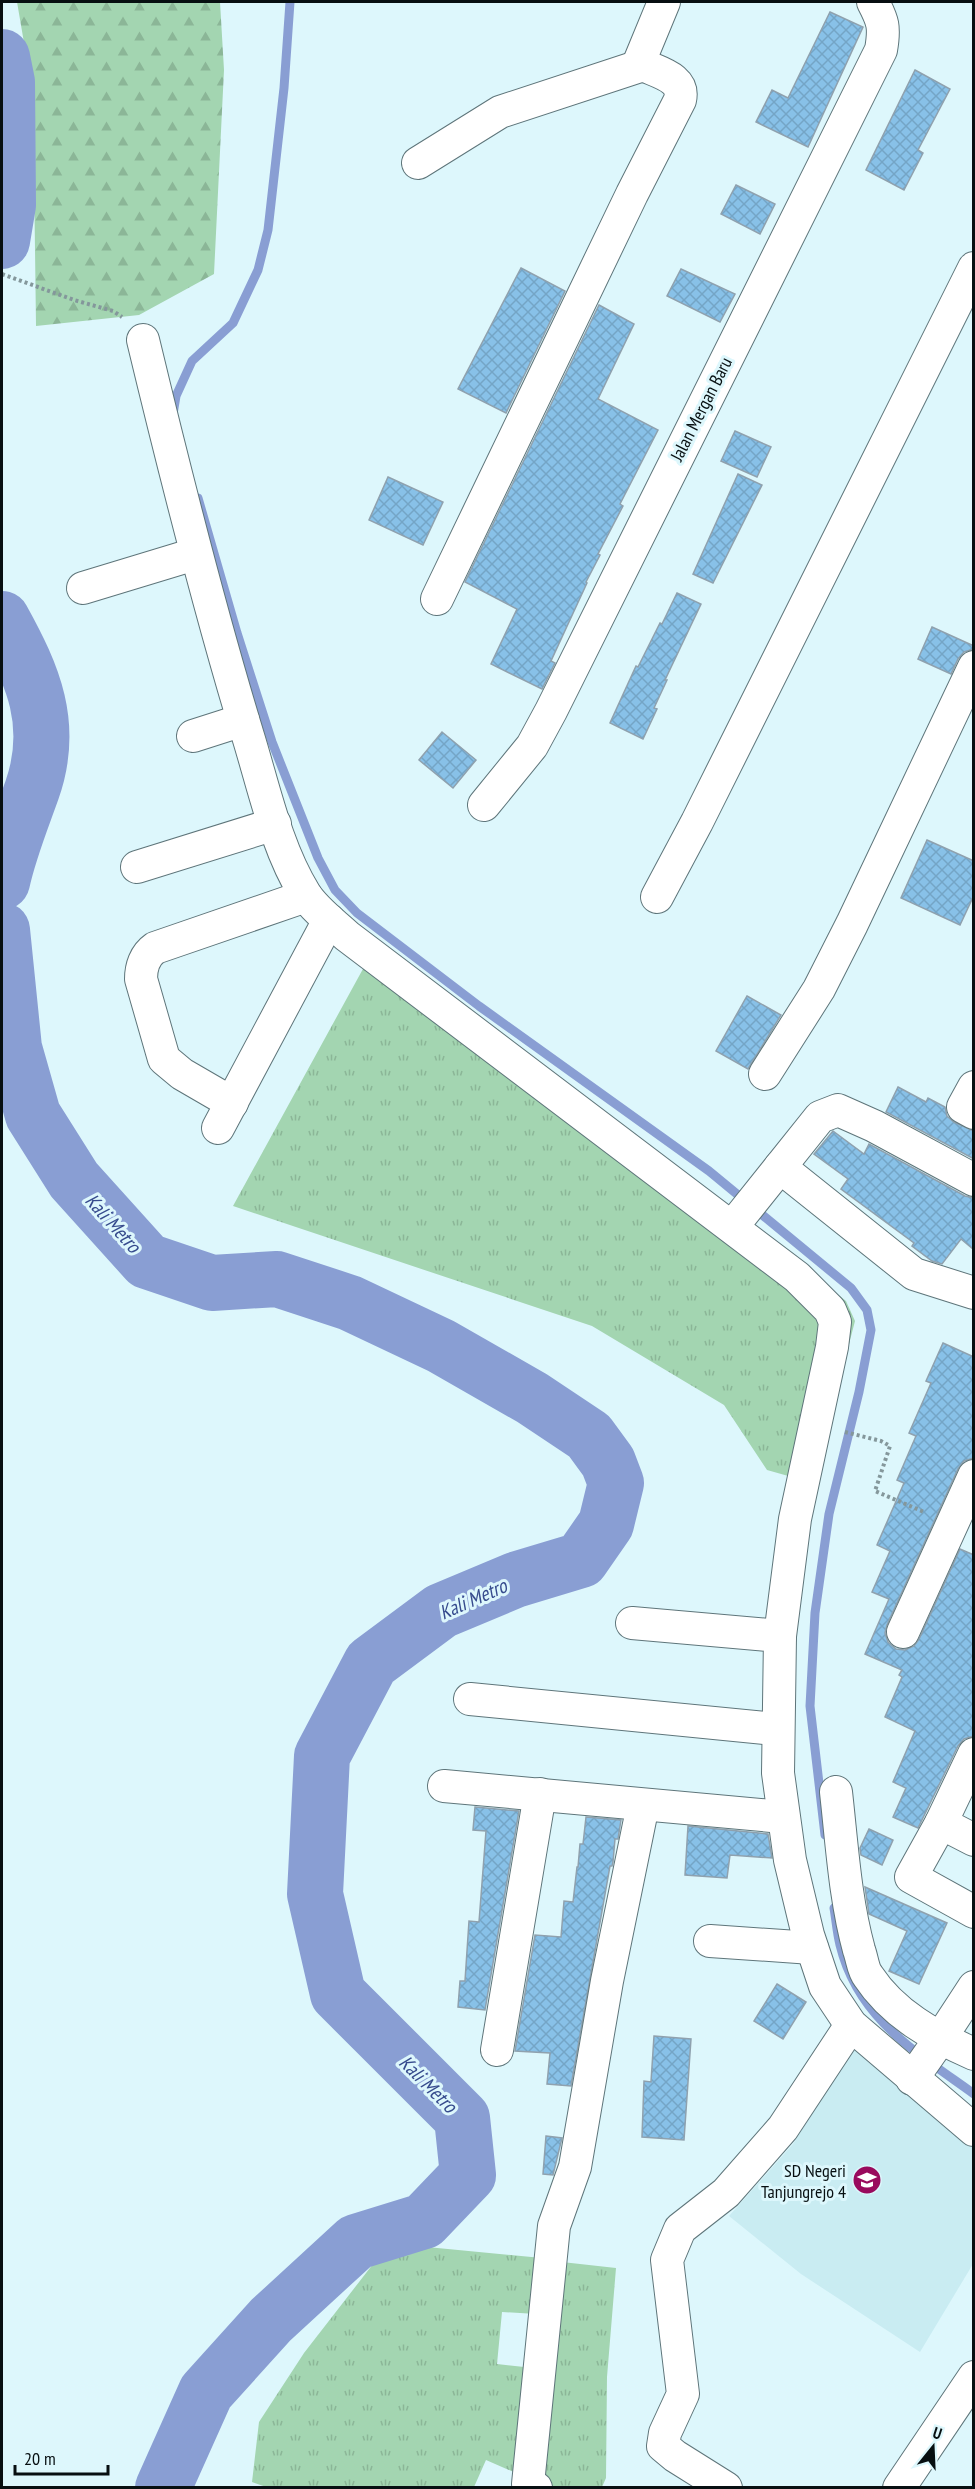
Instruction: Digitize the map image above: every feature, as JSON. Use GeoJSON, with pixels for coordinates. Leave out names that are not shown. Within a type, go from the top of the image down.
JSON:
{"type":"FeatureCollection","features":[{"type":"Feature","properties":{"kind":"street"},"geometry":{"type":"LineString","coordinates":[[437,598],[632,194],[680,100],[682,92],[678,83],[644,65],[640,60],[664,2]]}},
{"type":"Feature","properties":{"kind":"street","name":"Jalan Mergan Baru"},"geometry":{"type":"LineString","coordinates":[[484,805],[532,747],[551,711],[881,50],[884,34],[883,19],[873,2]]}},
{"type":"Feature","properties":{"kind":"street"},"geometry":{"type":"LineString","coordinates":[[418,163],[500,112],[644,65]]}},
{"type":"Feature","properties":{"kind":"street"},"geometry":{"type":"LineString","coordinates":[[657,897],[703,812],[974,268]]}},
{"type":"Feature","properties":{"kind":"street"},"geometry":{"type":"LineString","coordinates":[[143,340],[195,554],[243,720],[275,824],[306,896],[329,920],[743,1212],[797,1277],[830,1310],[835,1322],[832,1347],[795,1519],[775,1636],[765,1728],[772,1816],[790,1860],[812,1948],[825,1986],[851,2025],[926,2060],[973,2129]]}},
{"type":"Feature","properties":{"kind":"street"},"geometry":{"type":"LineString","coordinates":[[83,588],[195,554]]}},
{"type":"Feature","properties":{"kind":"street"},"geometry":{"type":"LineString","coordinates":[[765,1074],[819,989],[974,667]]}},
{"type":"Feature","properties":{"kind":"street"},"geometry":{"type":"LineString","coordinates":[[193,736],[243,720]]}},
{"type":"Feature","properties":{"kind":"street"},"geometry":{"type":"LineString","coordinates":[[137,867],[275,824]]}},
{"type":"Feature","properties":{"kind":"street"},"geometry":{"type":"LineString","coordinates":[[306,896],[155,948],[142,966],[141,979],[164,1059],[225,1116],[329,920]]}},
{"type":"Feature","properties":{"kind":"street"},"geometry":{"type":"LineString","coordinates":[[974,1087],[963,1107],[974,1113]]}},
{"type":"Feature","properties":{"kind":"street"},"geometry":{"type":"LineString","coordinates":[[743,1212],[820,1117],[838,1110],[874,1126],[974,1180]]}},
{"type":"Feature","properties":{"kind":"street"},"geometry":{"type":"LineString","coordinates":[[780,1167],[914,1274],[974,1293]]}},
{"type":"Feature","properties":{"kind":"street"},"geometry":{"type":"LineString","coordinates":[[903,1632],[963,1528],[974,1476]]}},
{"type":"Feature","properties":{"kind":"street"},"geometry":{"type":"LineString","coordinates":[[632,1623],[775,1636]]}},
{"type":"Feature","properties":{"kind":"street"},"geometry":{"type":"LineString","coordinates":[[772,1816],[778,1773],[775,1636]]}},
{"type":"Feature","properties":{"kind":"street"},"geometry":{"type":"LineString","coordinates":[[471,1699],[765,1728]]}},
{"type":"Feature","properties":{"kind":"street"},"geometry":{"type":"LineString","coordinates":[[974,1754],[941,1823],[911,1877],[974,1912]]}},
{"type":"Feature","properties":{"kind":"street"},"geometry":{"type":"LineString","coordinates":[[444,1785],[772,1816]]}},
{"type":"Feature","properties":{"kind":"street"},"geometry":{"type":"LineString","coordinates":[[836,1791],[847,1890],[866,1975],[894,2005],[925,2031],[926,2060]]}},
{"type":"Feature","properties":{"kind":"street"},"geometry":{"type":"LineString","coordinates":[[496,2050],[540,1794]]}},
{"type":"Feature","properties":{"kind":"street"},"geometry":{"type":"LineString","coordinates":[[532,2486],[554,2226],[575,2167],[607,1981],[643,1805]]}},
{"type":"Feature","properties":{"kind":"street"},"geometry":{"type":"LineString","coordinates":[[941,1823],[974,1840]]}},
{"type":"Feature","properties":{"kind":"street"},"geometry":{"type":"LineString","coordinates":[[710,1941],[812,1948]]}},
{"type":"Feature","properties":{"kind":"street"},"geometry":{"type":"LineString","coordinates":[[926,2060],[974,1987]]}},
{"type":"Feature","properties":{"kind":"street"},"geometry":{"type":"LineString","coordinates":[[726,2487],[675,2456],[663,2446],[665,2433],[683,2394],[667,2260],[680,2229],[726,2193],[783,2128],[851,2025]]}},
{"type":"Feature","properties":{"kind":"street"},"geometry":{"type":"LineString","coordinates":[[926,2060],[974,2054]]}},
{"type":"Feature","properties":{"kind":"street"},"geometry":{"type":"LineString","coordinates":[[898,2487],[974,2377]]}},
{"type":"Feature","properties":{"kind":"path"},"geometry":{"type":"LineString","coordinates":[[2,274],[74,300],[114,311],[139,330],[143,340]]}},
{"type":"Feature","properties":{"kind":"path"},"geometry":{"type":"LineString","coordinates":[[863,1436],[890,1446],[875,1491],[963,1528]]}},
{"type":"Feature","properties":{"kind":"shaded area","name":"SD Negeri Tanjungrejo 4"},"geometry":{"type":"Polygon","coordinates":[[[855,2044],[973,2140],[973,2264],[920,2352],[801,2274],[729,2216],[793,2144],[855,2044]]]}},
{"type":"Feature","properties":{"kind":"green space"},"geometry":{"type":"Polygon","coordinates":[[[17,2],[220,2],[224,70],[214,274],[139,315],[36,326],[33,95],[17,2]]]}},
{"type":"Feature","properties":{"kind":"green space"},"geometry":{"type":"Polygon","coordinates":[[[375,947],[740,1217],[846,1301],[855,1321],[813,1483],[767,1470],[724,1405],[592,1326],[233,1206],[375,947]]]}},
{"type":"Feature","properties":{"kind":"green space"},"geometry":{"type":"Polygon","coordinates":[[[427,2247],[542,2258],[536,2314],[502,2312],[497,2364],[552,2370],[562,2262],[616,2268],[607,2377],[606,2478],[602,2487],[548,2487],[486,2460],[474,2487],[269,2488],[252,2482],[259,2422],[304,2353],[380,2255],[427,2247]]]}},
{"type":"Feature","properties":{"kind":"building"},"geometry":{"type":"Polygon","coordinates":[[[830,12],[863,27],[808,147],[756,122],[772,90],[788,98],[830,12]]]}},
{"type":"Feature","properties":{"kind":"building"},"geometry":{"type":"Polygon","coordinates":[[[915,70],[950,89],[918,150],[923,153],[904,190],[866,170],[915,70]]]}},
{"type":"Feature","properties":{"kind":"building"},"geometry":{"type":"Polygon","coordinates":[[[736,185],[775,204],[760,234],[721,214],[736,185]]]}},
{"type":"Feature","properties":{"kind":"building"},"geometry":{"type":"Polygon","coordinates":[[[521,268],[565,291],[506,413],[458,389],[521,268]]]}},
{"type":"Feature","properties":{"kind":"building"},"geometry":{"type":"Polygon","coordinates":[[[681,269],[735,294],[720,322],[667,296],[681,269]]]}},
{"type":"Feature","properties":{"kind":"building"},"geometry":{"type":"Polygon","coordinates":[[[599,305],[634,324],[598,399],[658,430],[620,504],[623,506],[598,554],[600,555],[551,661],[555,663],[542,689],[491,664],[517,609],[465,582],[599,305]]]}},
{"type":"Feature","properties":{"kind":"building"},"geometry":{"type":"Polygon","coordinates":[[[735,431],[771,447],[757,477],[721,461],[735,431]]]}},
{"type":"Feature","properties":{"kind":"building"},"geometry":{"type":"Polygon","coordinates":[[[738,474],[762,485],[713,583],[693,574],[738,474]]]}},
{"type":"Feature","properties":{"kind":"building"},"geometry":{"type":"Polygon","coordinates":[[[388,477],[443,502],[423,545],[369,520],[388,477]]]}},
{"type":"Feature","properties":{"kind":"building"},"geometry":{"type":"Polygon","coordinates":[[[677,593],[701,604],[665,680],[667,680],[654,708],[657,709],[643,739],[610,723],[636,666],[638,667],[677,593]]]}},
{"type":"Feature","properties":{"kind":"building"},"geometry":{"type":"Polygon","coordinates":[[[932,627],[974,646],[974,649],[964,652],[958,659],[951,674],[918,659],[932,627]]]}},
{"type":"Feature","properties":{"kind":"building"},"geometry":{"type":"Polygon","coordinates":[[[442,732],[476,760],[453,788],[419,760],[442,732]]]}},
{"type":"Feature","properties":{"kind":"building"},"geometry":{"type":"Polygon","coordinates":[[[927,840],[974,861],[974,895],[960,925],[901,898],[927,840]]]}},
{"type":"Feature","properties":{"kind":"building"},"geometry":{"type":"Polygon","coordinates":[[[747,996],[781,1015],[748,1069],[716,1051],[747,996]]]}},
{"type":"Feature","properties":{"kind":"building"},"geometry":{"type":"Polygon","coordinates":[[[898,1087],[926,1102],[928,1098],[945,1107],[947,1116],[954,1122],[974,1131],[974,1159],[886,1112],[898,1087]]]}},
{"type":"Feature","properties":{"kind":"building"},"geometry":{"type":"Polygon","coordinates":[[[833,1131],[864,1154],[869,1144],[965,1196],[974,1198],[974,1250],[961,1239],[942,1264],[932,1261],[912,1246],[914,1243],[841,1189],[848,1179],[814,1154],[833,1131]]]}},
{"type":"Feature","properties":{"kind":"building"},"geometry":{"type":"Polygon","coordinates":[[[943,1343],[974,1357],[974,1458],[964,1461],[958,1469],[885,1633],[888,1642],[896,1649],[905,1650],[914,1646],[960,1549],[974,1555],[974,1736],[964,1739],[958,1746],[918,1828],[893,1817],[906,1788],[893,1782],[915,1731],[885,1717],[902,1677],[899,1675],[902,1670],[865,1654],[889,1599],[872,1592],[890,1551],[877,1545],[904,1483],[897,1480],[916,1436],[909,1433],[931,1383],[926,1381],[943,1343]]]}},
{"type":"Feature","properties":{"kind":"building"},"geometry":{"type":"Polygon","coordinates":[[[475,1807],[519,1811],[485,2010],[458,2007],[460,1981],[465,1981],[469,1921],[479,1922],[486,1831],[473,1830],[475,1807]]]}},
{"type":"Feature","properties":{"kind":"building"},"geometry":{"type":"Polygon","coordinates":[[[586,1817],[621,1820],[618,1839],[615,1839],[613,1862],[610,1866],[571,2086],[547,2084],[550,2053],[515,2051],[535,1935],[561,1937],[564,1901],[573,1902],[580,1844],[583,1844],[586,1817]]]}},
{"type":"Feature","properties":{"kind":"building"},"geometry":{"type":"Polygon","coordinates":[[[688,1826],[768,1834],[772,1858],[730,1855],[727,1878],[685,1875],[688,1826]]]}},
{"type":"Feature","properties":{"kind":"building"},"geometry":{"type":"Polygon","coordinates":[[[869,1829],[893,1840],[882,1865],[861,1855],[860,1848],[869,1829]]]}},
{"type":"Feature","properties":{"kind":"building"},"geometry":{"type":"Polygon","coordinates":[[[865,1887],[947,1923],[919,1984],[889,1971],[907,1931],[869,1914],[865,1887]]]}},
{"type":"Feature","properties":{"kind":"building"},"geometry":{"type":"Polygon","coordinates":[[[777,1984],[806,2002],[783,2039],[754,2021],[777,1984]]]}},
{"type":"Feature","properties":{"kind":"building"},"geometry":{"type":"Polygon","coordinates":[[[654,2036],[691,2039],[684,2140],[642,2137],[644,2081],[651,2082],[654,2036]]]}},
{"type":"Feature","properties":{"kind":"building"},"geometry":{"type":"Polygon","coordinates":[[[546,2136],[562,2138],[553,2175],[543,2174],[546,2136]]]}},
{"type":"Feature","properties":{"kind":"waterway"},"geometry":{"type":"LineString","coordinates":[[173,414],[176,396],[192,361],[233,323],[258,270],[268,230],[284,88],[290,2]]}},
{"type":"Feature","properties":{"kind":"waterway","name":"Kali Metro"},"geometry":{"type":"LineString","coordinates":[[2,57],[7,82],[8,205],[2,241]]}},
{"type":"Feature","properties":{"kind":"waterway"},"geometry":{"type":"LineString","coordinates":[[198,498],[237,633],[272,742],[318,858],[335,890],[357,913],[479,1006],[709,1171],[851,1288],[867,1310],[871,1330],[859,1392],[829,1514],[815,1613],[810,1706],[825,1835]]}},
{"type":"Feature","properties":{"kind":"waterway","name":"Kali Metro"},"geometry":{"type":"LineString","coordinates":[[2,619],[31,681],[41,722],[39,766],[2,882]]}},
{"type":"Feature","properties":{"kind":"waterway","name":"Kali Metro"},"geometry":{"type":"LineString","coordinates":[[2,930],[14,1048],[33,1115],[74,1180],[147,1261],[212,1283],[277,1279],[350,1303],[441,1346],[532,1398],[589,1436],[608,1462],[616,1483],[606,1524],[581,1560],[515,1580],[441,1611],[371,1663],[322,1756],[315,1894],[338,1994],[462,2118],[468,2175],[424,2221],[356,2242],[271,2320],[206,2392],[163,2488]]}},
{"type":"Feature","properties":{"kind":"waterway"},"geometry":{"type":"LineString","coordinates":[[834,1908],[840,1945],[849,1971],[860,1994],[875,2014],[911,2048],[974,2094]]}},
{"type":"Feature","properties":{"kind":"place","name":"SD Negeri Tanjungrejo 4"},"geometry":{"type":"Point","coordinates":[867,2180]}}]}
